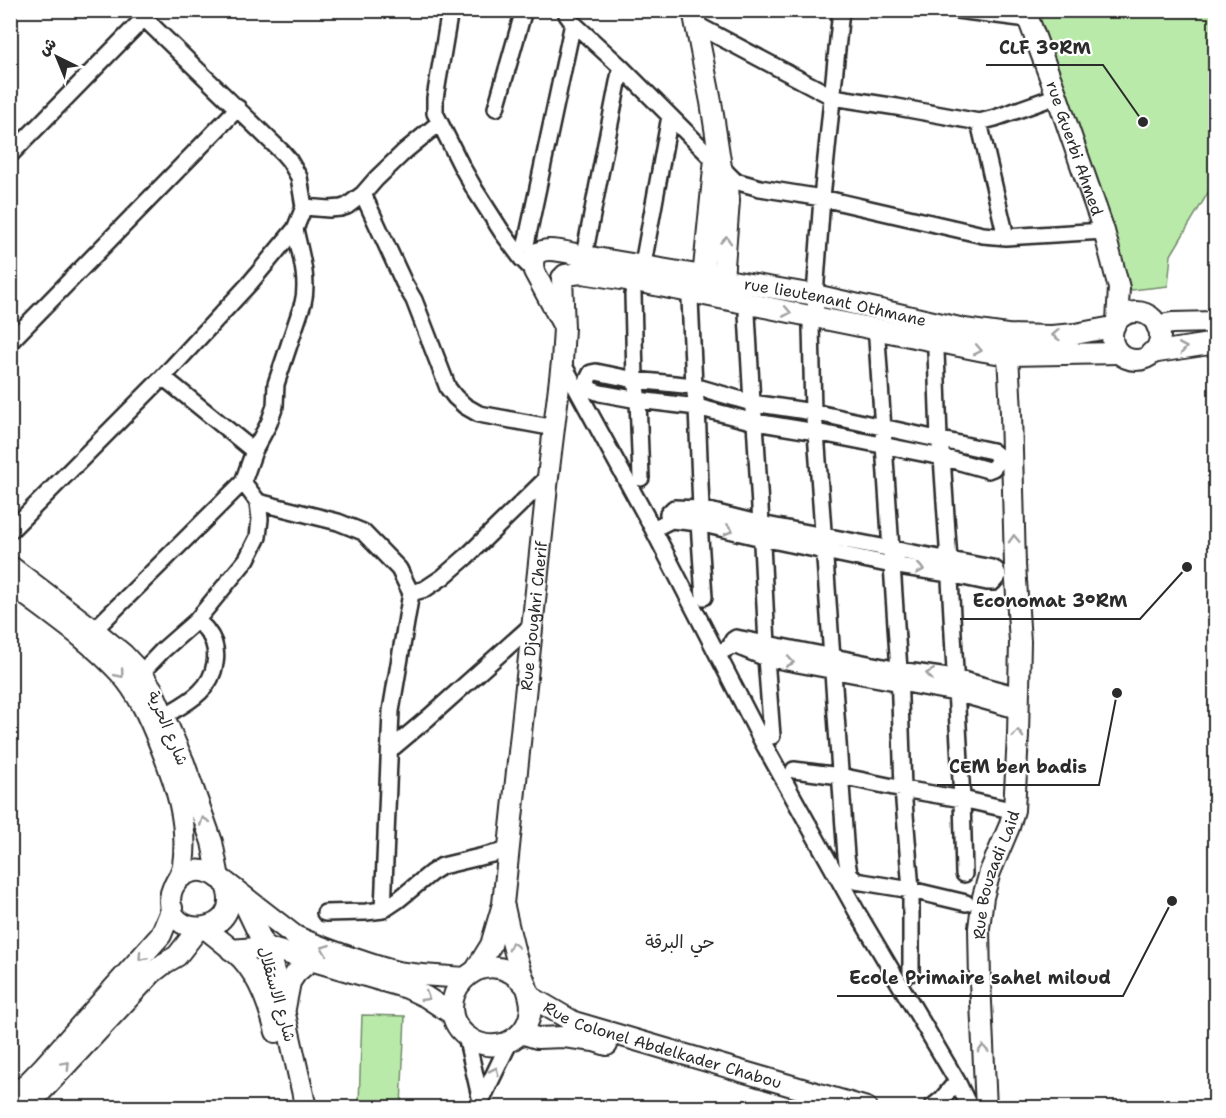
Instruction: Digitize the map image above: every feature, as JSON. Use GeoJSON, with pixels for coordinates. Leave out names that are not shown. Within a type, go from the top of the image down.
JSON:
{"type":"FeatureCollection","features":[{"type":"Feature","properties":{"kind":"main road","name":"rue Guerbi Ahmed"},"geometry":{"type":"LineString","coordinates":[[1026,15],[1104,231],[1119,288]]}},
{"type":"Feature","properties":{"kind":"main road"},"geometry":{"type":"LineString","coordinates":[[695,18],[718,158],[728,186],[729,201],[708,289]]}},
{"type":"Feature","properties":{"kind":"main road"},"geometry":{"type":"LineString","coordinates":[[545,249],[552,249],[564,256],[567,268],[563,276],[551,283],[534,262],[545,249]]}},
{"type":"Feature","properties":{"kind":"main road","name":"rue lieutenant Othmane"},"geometry":{"type":"LineString","coordinates":[[559,251],[584,256],[638,280]]}},
{"type":"Feature","properties":{"kind":"main road"},"geometry":{"type":"LineString","coordinates":[[534,262],[564,328]]}},
{"type":"Feature","properties":{"kind":"main road","name":"rue lieutenant Othmane"},"geometry":{"type":"LineString","coordinates":[[563,276],[582,273],[708,289],[815,295],[964,329],[1007,345],[1119,353]]}},
{"type":"Feature","properties":{"kind":"main road","name":"Rue Djoughri Cherif"},"geometry":{"type":"LineString","coordinates":[[503,904],[562,362],[563,276]]}},
{"type":"Feature","properties":{"kind":"main road"},"geometry":{"type":"LineString","coordinates":[[1119,288],[1139,312]]}},
{"type":"Feature","properties":{"kind":"main road"},"geometry":{"type":"LineString","coordinates":[[1115,324],[1131,312],[1148,315],[1157,326],[1158,343],[1146,358],[1132,360],[1116,349],[1112,338],[1119,288]]}},
{"type":"Feature","properties":{"kind":"main road","name":"rue lieutenant Othmane"},"geometry":{"type":"LineString","coordinates":[[708,289],[813,322],[984,351],[1031,336],[1063,335],[1115,324]]}},
{"type":"Feature","properties":{"kind":"main road"},"geometry":{"type":"LineString","coordinates":[[1157,326],[1172,323],[1215,322]]}},
{"type":"Feature","properties":{"kind":"main road"},"geometry":{"type":"LineString","coordinates":[[1151,353],[1215,343]]}},
{"type":"Feature","properties":{"kind":"main road","name":"Rue Bouzadi Laid"},"geometry":{"type":"LineString","coordinates":[[986,1107],[979,928],[982,897],[1014,810],[1018,735],[1020,642],[1007,345]]}},
{"type":"Feature","properties":{"kind":"main road","name":"شارع الحرية"},"geometry":{"type":"LineString","coordinates":[[10,566],[123,654],[152,689],[184,764],[224,883]]}},
{"type":"Feature","properties":{"kind":"main road","name":"شارع الحرية"},"geometry":{"type":"LineString","coordinates":[[10,583],[99,652],[122,675],[144,708],[173,777],[182,812],[183,867],[176,882]]}},
{"type":"Feature","properties":{"kind":"main road"},"geometry":{"type":"LineString","coordinates":[[224,883],[229,903],[225,914],[217,922],[202,928],[189,927],[176,916],[171,899],[176,882],[182,876],[198,870],[213,873],[295,936],[327,950],[386,969],[435,977],[470,974],[486,968],[498,968],[519,977],[528,991]]}},
{"type":"Feature","properties":{"kind":"main road","name":"شارع الاستقلال"},"geometry":{"type":"LineString","coordinates":[[224,883],[244,903],[272,964],[306,1107]]}},
{"type":"Feature","properties":{"kind":"main road"},"geometry":{"type":"LineString","coordinates":[[452,1014],[457,990],[491,945],[503,904]]}},
{"type":"Feature","properties":{"kind":"main road"},"geometry":{"type":"LineString","coordinates":[[231,950],[265,947],[407,988],[452,1014],[466,1036],[488,1046],[499,1045],[516,1037],[528,1022],[532,1010],[510,937],[503,904]]}},
{"type":"Feature","properties":{"kind":"main road"},"geometry":{"type":"LineString","coordinates":[[10,1101],[161,935],[172,908]]}},
{"type":"Feature","properties":{"kind":"main road"},"geometry":{"type":"LineString","coordinates":[[26,1107],[152,973],[177,956],[202,928]]}},
{"type":"Feature","properties":{"kind":"main road","name":"شارع الاستقلال"},"geometry":{"type":"LineString","coordinates":[[202,928],[241,958],[261,989],[271,1011],[293,1107]]}},
{"type":"Feature","properties":{"kind":"main road"},"geometry":{"type":"LineString","coordinates":[[284,1010],[290,982],[296,973],[311,960]]}},
{"type":"Feature","properties":{"kind":"main road","name":"Rue Colonel Abdelkader Chabou"},"geometry":{"type":"LineString","coordinates":[[528,991],[574,1022],[867,1107]]}},
{"type":"Feature","properties":{"kind":"main road","name":"Rue Colonel Abdelkader Chabou"},"geometry":{"type":"LineString","coordinates":[[516,1037],[564,1037],[594,1041],[817,1107]]}},
{"type":"Feature","properties":{"kind":"street"},"geometry":{"type":"LineString","coordinates":[[450,10],[434,106],[435,113],[462,167],[502,232],[522,259],[534,262]]}},
{"type":"Feature","properties":{"kind":"street"},"geometry":{"type":"LineString","coordinates":[[496,108],[524,10]]}},
{"type":"Feature","properties":{"kind":"street"},"geometry":{"type":"LineString","coordinates":[[841,10],[822,198],[813,322],[813,412],[846,856],[849,873],[856,881],[911,890],[966,903]]}},
{"type":"Feature","properties":{"kind":"street"},"geometry":{"type":"LineString","coordinates":[[957,10],[1026,15]]}},
{"type":"Feature","properties":{"kind":"street"},"geometry":{"type":"LineString","coordinates":[[10,155],[143,14],[289,160],[299,177],[304,207],[294,229],[250,283],[163,377],[10,531]]}},
{"type":"Feature","properties":{"kind":"street"},"geometry":{"type":"LineString","coordinates":[[566,15],[670,116],[718,158],[735,181],[744,185],[822,198],[983,235],[1006,237],[1104,231]]}},
{"type":"Feature","properties":{"kind":"street"},"geometry":{"type":"LineString","coordinates":[[534,262],[566,15]]}},
{"type":"Feature","properties":{"kind":"street"},"geometry":{"type":"LineString","coordinates":[[695,18],[833,98],[897,106],[979,122],[1057,96]]}},
{"type":"Feature","properties":{"kind":"street"},"geometry":{"type":"LineString","coordinates":[[584,256],[621,67]]}},
{"type":"Feature","properties":{"kind":"street"},"geometry":{"type":"LineString","coordinates":[[10,342],[238,108]]}},
{"type":"Feature","properties":{"kind":"street"},"geometry":{"type":"LineString","coordinates":[[641,478],[638,399],[635,380],[638,280],[670,116]]}},
{"type":"Feature","properties":{"kind":"street"},"geometry":{"type":"LineString","coordinates":[[979,122],[1006,237]]}},
{"type":"Feature","properties":{"kind":"street"},"geometry":{"type":"LineString","coordinates":[[304,207],[341,208],[347,206],[363,194],[405,151],[439,123]]}},
{"type":"Feature","properties":{"kind":"street"},"geometry":{"type":"LineString","coordinates":[[363,194],[414,300],[448,388],[455,397],[479,414],[555,428]]}},
{"type":"Feature","properties":{"kind":"street"},"geometry":{"type":"LineString","coordinates":[[94,630],[243,482],[254,451],[270,423],[275,406],[276,384],[306,291],[294,229]]}},
{"type":"Feature","properties":{"kind":"street"},"geometry":{"type":"LineString","coordinates":[[502,232],[534,262]]}},
{"type":"Feature","properties":{"kind":"street"},"geometry":{"type":"LineString","coordinates":[[704,597],[697,407],[694,386],[708,289]]}},
{"type":"Feature","properties":{"kind":"street"},"geometry":{"type":"LineString","coordinates":[[747,314],[772,736]]}},
{"type":"Feature","properties":{"kind":"street"},"geometry":{"type":"LineString","coordinates":[[877,339],[911,890],[911,973]]}},
{"type":"Feature","properties":{"kind":"street"},"geometry":{"type":"LineString","coordinates":[[936,351],[939,439],[942,457],[962,799],[964,874]]}},
{"type":"Feature","properties":{"kind":"street"},"geometry":{"type":"LineString","coordinates":[[562,362],[653,529],[762,741],[857,912],[970,1107]]}},
{"type":"Feature","properties":{"kind":"street"},"geometry":{"type":"LineString","coordinates":[[596,372],[635,380],[694,386],[752,403],[813,412],[992,451],[997,455],[998,462],[988,470],[942,457],[754,422],[697,407],[600,393],[592,390],[587,381],[591,373],[596,372]]}},
{"type":"Feature","properties":{"kind":"street"},"geometry":{"type":"LineString","coordinates":[[163,377],[254,451]]}},
{"type":"Feature","properties":{"kind":"street"},"geometry":{"type":"LineString","coordinates":[[411,593],[425,589],[466,557],[548,477]]}},
{"type":"Feature","properties":{"kind":"street"},"geometry":{"type":"LineString","coordinates":[[141,673],[196,621],[247,559],[258,537],[260,519],[258,502],[243,482]]}},
{"type":"Feature","properties":{"kind":"street"},"geometry":{"type":"LineString","coordinates":[[258,502],[338,522],[363,532],[399,569],[411,593],[391,711],[383,910]]}},
{"type":"Feature","properties":{"kind":"street"},"geometry":{"type":"LineString","coordinates":[[653,529],[671,520],[668,514],[674,508],[761,531],[824,543],[891,549],[949,567]]}},
{"type":"Feature","properties":{"kind":"street"},"geometry":{"type":"LineString","coordinates":[[824,543],[892,565],[949,567]]}},
{"type":"Feature","properties":{"kind":"street"},"geometry":{"type":"LineString","coordinates":[[164,716],[201,692],[211,677],[216,658],[214,644],[207,630],[196,621]]}},
{"type":"Feature","properties":{"kind":"street"},"geometry":{"type":"LineString","coordinates":[[390,750],[532,625]]}},
{"type":"Feature","properties":{"kind":"street"},"geometry":{"type":"LineString","coordinates":[[718,654],[734,645],[955,686]]}},
{"type":"Feature","properties":{"kind":"street"},"geometry":{"type":"LineString","coordinates":[[794,770],[840,776],[1002,808]]}},
{"type":"Feature","properties":{"kind":"street"},"geometry":{"type":"LineString","coordinates":[[325,913],[383,910],[442,866],[509,850]]}},
{"type":"Feature","properties":{"kind":"street"},"geometry":{"type":"LineString","coordinates":[[466,1036],[480,1104]]}},
{"type":"Feature","properties":{"kind":"street"},"geometry":{"type":"LineString","coordinates":[[480,1104],[516,1037]]}},
{"type":"Feature","properties":{"kind":"street"},"geometry":{"type":"LineString","coordinates":[[931,1107],[942,1099],[957,1081]]}},
{"type":"Feature","properties":{"kind":"green space"},"geometry":{"type":"Polygon","coordinates":[[[1030,11],[1215,11],[1215,188],[1212,186],[1171,255],[1168,286],[1132,290],[1124,283],[1030,11]]]}},
{"type":"Feature","properties":{"kind":"green space"},"geometry":{"type":"Polygon","coordinates":[[[362,1015],[405,1016],[401,1106],[359,1105],[362,1015]]]}},
{"type":"Feature","properties":{"kind":"place","name":"CLF 3°RM"},"geometry":{"type":"Point","coordinates":[1143,122]}},
{"type":"Feature","properties":{"kind":"place","name":"Economat 3°RM"},"geometry":{"type":"Point","coordinates":[1187,567]}},
{"type":"Feature","properties":{"kind":"place","name":"CEM ben badis"},"geometry":{"type":"Point","coordinates":[1117,693]}},
{"type":"Feature","properties":{"kind":"place","name":"Ecole Primaire sahel miloud"},"geometry":{"type":"Point","coordinates":[1172,901]}},
{"type":"Feature","properties":{"kind":"district","name":"حي البرقة"},"geometry":{"type":"Point","coordinates":[680,942]}}]}
